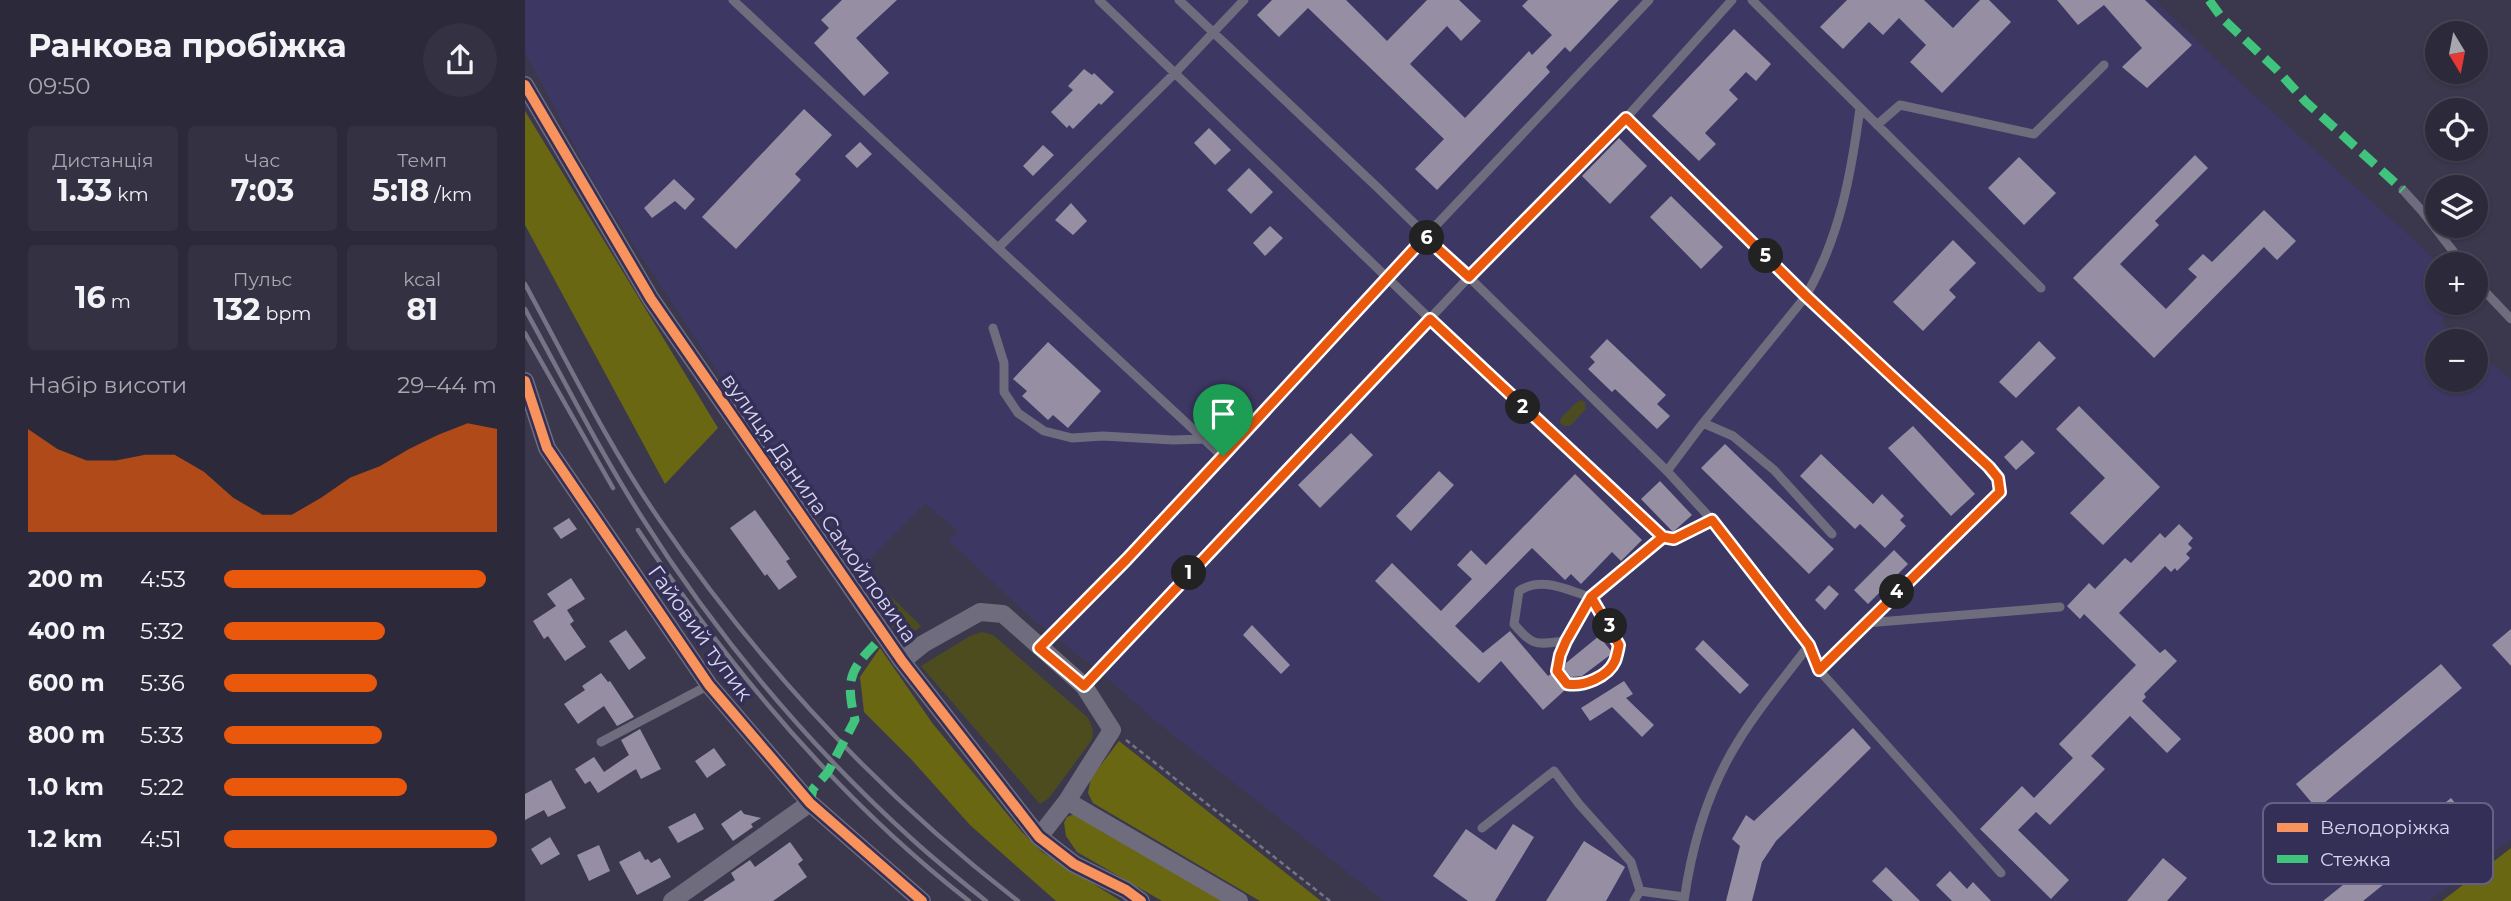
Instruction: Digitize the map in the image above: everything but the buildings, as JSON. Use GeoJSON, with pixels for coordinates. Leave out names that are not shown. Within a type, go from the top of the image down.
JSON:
{"type":"FeatureCollection","features":[{"type":"Feature","properties":{"kind":"street","name":"вулиця Данила Самойловича"},"geometry":{"type":"LineString","coordinates":[[525,85],[651,299],[902,661],[1039,837],[1075,864],[1126,890],[1140,901]]}},
{"type":"Feature","properties":{"kind":"street","name":"Гайовий тупик"},"geometry":{"type":"LineString","coordinates":[[525,382],[547,448],[709,685],[810,803],[922,901]]}},
{"type":"Feature","properties":{"kind":"street"},"geometry":{"type":"LineString","coordinates":[[902,661],[923,644],[980,612],[1003,614],[1084,686],[1112,730],[1067,801],[1039,837]]}},
{"type":"Feature","properties":{"kind":"street"},"geometry":{"type":"LineString","coordinates":[[1067,801],[1239,901]]}},
{"type":"Feature","properties":{"kind":"street"},"geometry":{"type":"LineString","coordinates":[[672,901],[810,803]]}},
{"type":"Feature","properties":{"kind":"lane"},"geometry":{"type":"LineString","coordinates":[[733,0],[1223,456]]}},
{"type":"Feature","properties":{"kind":"lane"},"geometry":{"type":"LineString","coordinates":[[1099,0],[1430,319],[1663,537],[1674,539],[1712,520]]}},
{"type":"Feature","properties":{"kind":"lane"},"geometry":{"type":"LineString","coordinates":[[1179,0],[1368,179],[1667,471],[1712,520],[1809,645],[1819,670],[2001,873]]}},
{"type":"Feature","properties":{"kind":"lane"},"geometry":{"type":"LineString","coordinates":[[998,248],[1175,73],[1244,0]]}},
{"type":"Feature","properties":{"kind":"lane"},"geometry":{"type":"LineString","coordinates":[[1039,648],[1127,559],[1649,0]]}},
{"type":"Feature","properties":{"kind":"lane"},"geometry":{"type":"LineString","coordinates":[[1084,686],[1469,277],[1626,118],[1732,0]]}},
{"type":"Feature","properties":{"kind":"lane"},"geometry":{"type":"LineString","coordinates":[[1752,0],[2041,288]]}},
{"type":"Feature","properties":{"kind":"lane"},"geometry":{"type":"LineString","coordinates":[[1877,125],[1900,105],[2034,134],[2104,65]]}},
{"type":"Feature","properties":{"kind":"lane"},"geometry":{"type":"LineString","coordinates":[[1667,471],[1806,296],[1818,274],[1851,177],[1860,108]]}},
{"type":"Feature","properties":{"kind":"lane"},"geometry":{"type":"LineString","coordinates":[[1626,118],[1806,296],[1998,478],[2000,492],[1819,670]]}},
{"type":"Feature","properties":{"kind":"lane"},"geometry":{"type":"LineString","coordinates":[[2403,190],[2454,252]]}},
{"type":"Feature","properties":{"kind":"lane"},"geometry":{"type":"LineString","coordinates":[[2488,295],[2511,319]]}},
{"type":"Feature","properties":{"kind":"lane"},"geometry":{"type":"LineString","coordinates":[[993,328],[1004,363],[1004,391],[1018,413],[1044,431],[1072,438],[1103,436],[1159,440],[1204,439]]}},
{"type":"Feature","properties":{"kind":"lane"},"geometry":{"type":"LineString","coordinates":[[1703,423],[1733,436],[1774,470],[1832,534]]}},
{"type":"Feature","properties":{"kind":"lane"},"geometry":{"type":"LineString","coordinates":[[1566,641],[1536,644],[1525,637],[1514,624],[1519,592],[1531,583],[1543,583],[1591,597],[1619,645],[1615,662],[1607,672],[1578,686],[1567,684],[1557,671],[1566,641],[1591,597],[1663,537]]}},
{"type":"Feature","properties":{"kind":"lane"},"geometry":{"type":"LineString","coordinates":[[1866,623],[2060,607]]}},
{"type":"Feature","properties":{"kind":"lane"},"geometry":{"type":"LineString","coordinates":[[1640,891],[1684,899],[1695,840],[1710,795],[1739,739],[1809,645]]}},
{"type":"Feature","properties":{"kind":"lane"},"geometry":{"type":"LineString","coordinates":[[601,742],[709,685]]}},
{"type":"Feature","properties":{"kind":"lane"},"geometry":{"type":"LineString","coordinates":[[1482,828],[1554,771],[1631,862],[1640,891],[1634,901]]}},
{"type":"Feature","properties":{"kind":"path"},"geometry":{"type":"LineString","coordinates":[[1112,730],[1329,901]]}},
{"type":"Feature","properties":{"kind":"shaded area"},"geometry":{"type":"Polygon","coordinates":[[[525,0],[2155,0],[2233,76],[2427,252],[2425,315],[2445,315],[2441,323],[2448,329],[2425,329],[2425,392],[2488,392],[2488,361],[2511,379],[2511,839],[2493,853],[2493,803],[2263,803],[2263,884],[2451,884],[2429,901],[1384,901],[1153,719],[1111,681],[1036,622],[949,541],[958,531],[925,503],[867,562],[813,504],[807,508],[599,192],[525,52],[525,0]]]}},
{"type":"Feature","properties":{"kind":"shaded area"},"geometry":{"type":"Polygon","coordinates":[[[525,111],[718,428],[665,484],[525,225],[525,111]]]}},
{"type":"Feature","properties":{"kind":"shaded area"},"geometry":{"type":"Polygon","coordinates":[[[1581,400],[1585,402],[1586,409],[1570,426],[1560,423],[1561,418],[1581,400]]]}},
{"type":"Feature","properties":{"kind":"shaded area"},"geometry":{"type":"Polygon","coordinates":[[[876,582],[921,626],[912,632],[904,633],[890,624],[870,588],[876,582]]]}},
{"type":"Feature","properties":{"kind":"shaded area"},"geometry":{"type":"Polygon","coordinates":[[[982,632],[993,635],[1088,718],[1092,727],[1091,741],[1049,798],[1040,804],[921,666],[970,636],[982,632]]]}},
{"type":"Feature","properties":{"kind":"shaded area"},"geometry":{"type":"Polygon","coordinates":[[[880,648],[933,724],[1022,832],[1042,852],[1121,901],[1056,901],[970,825],[911,759],[864,712],[860,677],[880,648]]]}},
{"type":"Feature","properties":{"kind":"shaded area"},"geometry":{"type":"Polygon","coordinates":[[[1119,741],[1321,901],[1260,901],[1093,803],[1088,793],[1091,778],[1119,741]]]}},
{"type":"Feature","properties":{"kind":"shaded area"},"geometry":{"type":"Polygon","coordinates":[[[1074,814],[1223,901],[1162,901],[1077,852],[1066,836],[1064,823],[1067,817],[1074,814]]]}},
{"type":"Feature","properties":{"kind":"shaded area"},"geometry":{"type":"Polygon","coordinates":[[[2511,848],[2511,901],[2442,901],[2464,884],[2493,884],[2493,862],[2511,848]]]}},
{"type":"Feature","properties":{"kind":"railway"},"geometry":{"type":"LineString","coordinates":[[525,284],[640,491],[697,573],[738,625],[823,724],[869,771],[966,860],[1018,901]]}},
{"type":"Feature","properties":{"kind":"railway"},"geometry":{"type":"LineString","coordinates":[[525,309],[626,491],[670,560],[733,646],[801,728],[837,766],[913,840],[986,901]]}},
{"type":"Feature","properties":{"kind":"railway"},"geometry":{"type":"LineString","coordinates":[[525,333],[613,488]]}},
{"type":"Feature","properties":{"kind":"railway"},"geometry":{"type":"LineString","coordinates":[[638,530],[710,632],[789,729],[875,819],[969,901]]}},
{"type":"Feature","properties":{"kind":"marked path"},"geometry":{"type":"LineString","coordinates":[[2209,0],[2222,18],[2276,69],[2306,102],[2403,190]]}},
{"type":"Feature","properties":{"kind":"marked path"},"geometry":{"type":"LineString","coordinates":[[810,803],[813,789],[828,772],[855,720],[850,692],[853,673],[864,656],[884,635]]}},
{"type":"Feature","properties":{"kind":"cycle path"},"geometry":{"type":"LineString","coordinates":[[525,85],[651,299],[902,661],[1039,837],[1074,864],[1126,890],[1141,901]]}},
{"type":"Feature","properties":{"kind":"cycle path"},"geometry":{"type":"LineString","coordinates":[[525,381],[547,448],[709,685],[810,803],[922,901]]}},
{"type":"Feature","properties":{"kind":"route"},"geometry":{"type":"LineString","coordinates":[[1223,456],[1039,648],[1084,686],[1430,319],[1663,537],[1591,597],[1560,655],[1557,671],[1567,684],[1578,686],[1590,681],[1607,672],[1615,662],[1619,645],[1591,597],[1626,568],[1663,537],[1674,539],[1712,520],[1809,645],[1819,670],[2000,492],[1998,478],[1989,467],[1806,296],[1626,118],[1469,277],[1425,237],[1223,456]]}}]}
